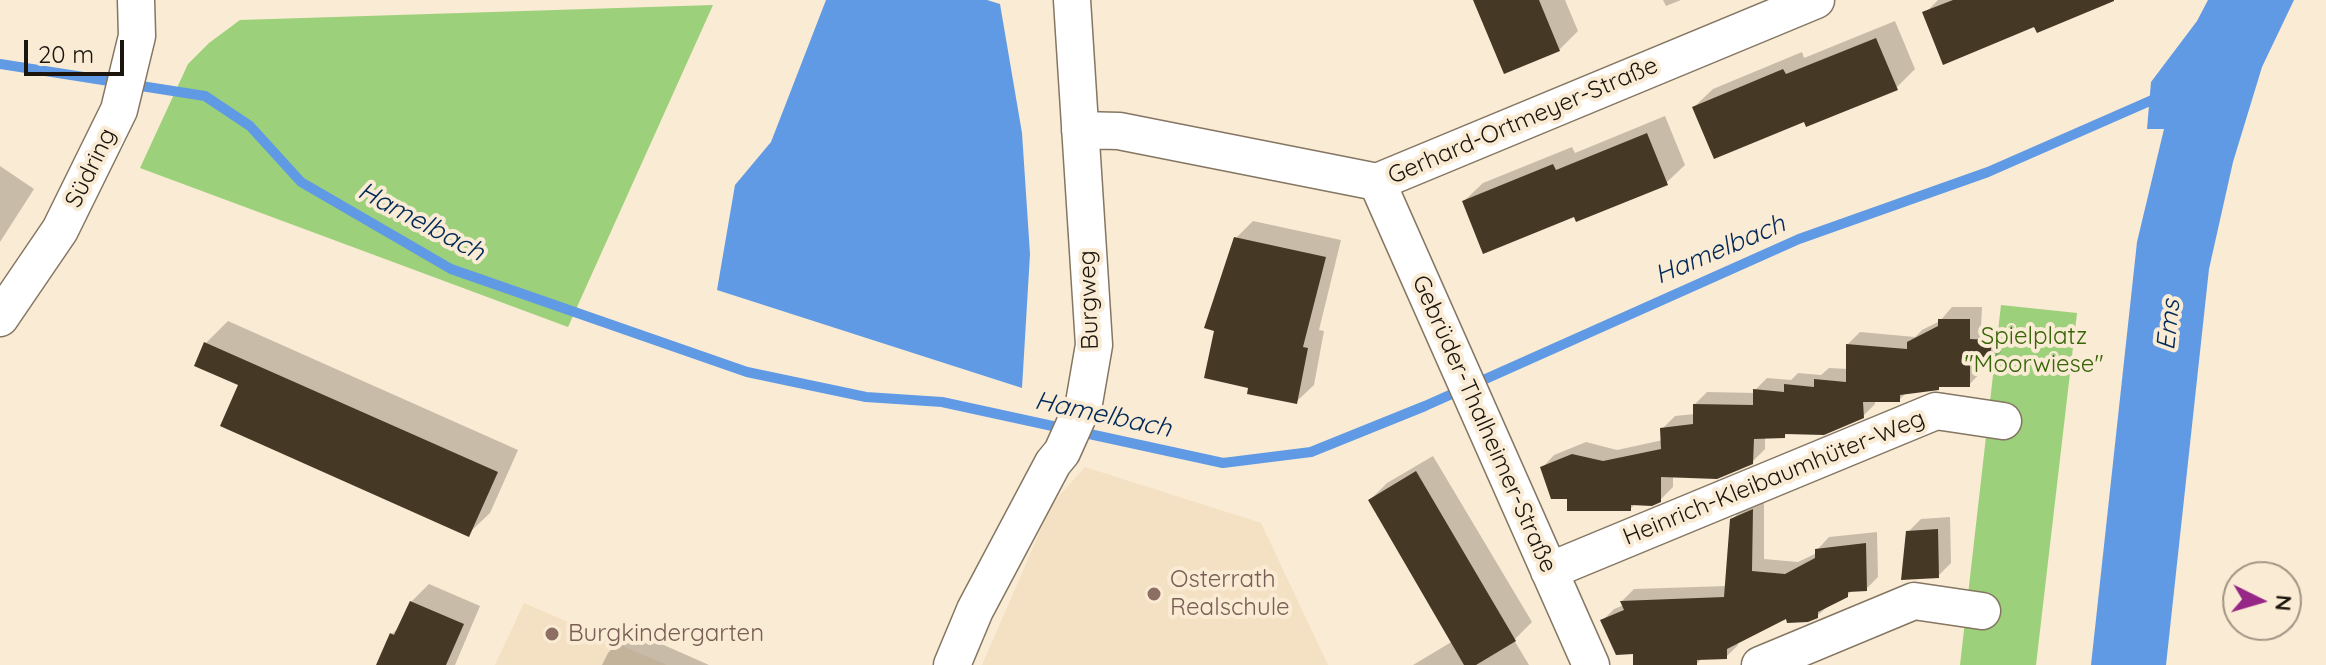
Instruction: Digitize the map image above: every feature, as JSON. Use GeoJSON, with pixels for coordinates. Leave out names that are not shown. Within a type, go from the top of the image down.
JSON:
{"type":"FeatureCollection","features":[{"type":"Feature","properties":{"kind":"street","name":"Südring"},"geometry":{"type":"LineString","coordinates":[[0,318],[60,230],[119,110],[137,36],[136,0]]}},
{"type":"Feature","properties":{"kind":"street","name":"Burgweg"},"geometry":{"type":"LineString","coordinates":[[952,665],[975,610],[1053,463],[1062,452],[1084,403],[1094,345],[1072,0]]}},
{"type":"Feature","properties":{"kind":"street","name":"Gerhard-Ortmeyer-Straße"},"geometry":{"type":"LineString","coordinates":[[1080,130],[1119,131],[1377,182],[1816,0]]}},
{"type":"Feature","properties":{"kind":"street","name":"Gebrüder-Thalheimer-Straße"},"geometry":{"type":"LineString","coordinates":[[1377,182],[1591,665]]}},
{"type":"Feature","properties":{"kind":"street","name":"Heinrich-Kleibaumhüter-Weg"},"geometry":{"type":"LineString","coordinates":[[1549,571],[1936,411],[2003,421]]}},
{"type":"Feature","properties":{"kind":"street"},"geometry":{"type":"LineString","coordinates":[[1760,665],[1914,601],[1982,611]]}},
{"type":"Feature","properties":{"kind":"shaded area","name":"Osterrath Realschule"},"geometry":{"type":"Polygon","coordinates":[[[1085,467],[1261,523],[1328,665],[982,665],[1052,504],[1085,467]]]}},
{"type":"Feature","properties":{"kind":"shaded area","name":"Burgkindergarten"},"geometry":{"type":"Polygon","coordinates":[[[524,603],[667,665],[495,665],[524,603]]]}},
{"type":"Feature","properties":{"kind":"green space"},"geometry":{"type":"Polygon","coordinates":[[[713,5],[568,327],[140,168],[188,64],[209,43],[240,20],[713,5]]]}},
{"type":"Feature","properties":{"kind":"green space","name":"Spielplatz \"Moorwiese\""},"geometry":{"type":"Polygon","coordinates":[[[2001,305],[2077,313],[2036,665],[1960,665],[2001,305]]]}},
{"type":"Feature","properties":{"kind":"water"},"geometry":{"type":"Polygon","coordinates":[[[826,0],[987,0],[1000,4],[1022,133],[1030,254],[1022,388],[717,290],[735,185],[771,142],[826,0]]]}},
{"type":"Feature","properties":{"kind":"water","name":"Ems"},"geometry":{"type":"Polygon","coordinates":[[[2208,0],[2294,0],[2262,67],[2233,162],[2209,269],[2166,665],[2091,665],[2137,242],[2164,129],[2147,129],[2151,82],[2197,21],[2208,0]]]}},
{"type":"Feature","properties":{"kind":"building"},"geometry":{"type":"Polygon","coordinates":[[[1473,0],[1539,0],[1560,51],[1504,74],[1473,0]]]}},
{"type":"Feature","properties":{"kind":"building"},"geometry":{"type":"Polygon","coordinates":[[[1953,0],[2114,1],[2037,33],[2034,27],[1943,65],[1922,12],[1953,0]]]}},
{"type":"Feature","properties":{"kind":"building"},"geometry":{"type":"Polygon","coordinates":[[[1876,38],[1898,90],[1806,127],[1804,122],[1714,159],[1692,107],[1783,69],[1786,74],[1876,38]]]}},
{"type":"Feature","properties":{"kind":"building"},"geometry":{"type":"Polygon","coordinates":[[[1647,133],[1668,185],[1576,222],[1574,217],[1483,254],[1462,201],[1553,164],[1556,170],[1647,133]]]}},
{"type":"Feature","properties":{"kind":"building"},"geometry":{"type":"Polygon","coordinates":[[[1234,237],[1326,257],[1303,347],[1308,348],[1297,404],[1247,394],[1248,388],[1204,378],[1214,331],[1204,328],[1234,237]]]}},
{"type":"Feature","properties":{"kind":"building"},"geometry":{"type":"Polygon","coordinates":[[[1938,319],[1970,319],[1970,339],[1992,340],[1989,366],[1970,365],[1970,387],[1939,387],[1939,390],[1900,395],[1900,402],[1863,402],[1864,418],[1824,435],[1785,434],[1785,438],[1754,439],[1753,464],[1717,479],[1661,477],[1661,502],[1652,506],[1631,505],[1631,511],[1567,511],[1567,499],[1551,499],[1540,467],[1572,454],[1603,461],[1661,449],[1660,428],[1693,424],[1693,404],[1753,405],[1753,389],[1784,392],[1784,384],[1814,387],[1814,379],[1846,382],[1846,344],[1907,349],[1907,342],[1938,326],[1938,319]]]}},
{"type":"Feature","properties":{"kind":"building"},"geometry":{"type":"Polygon","coordinates":[[[204,342],[498,472],[469,537],[220,426],[238,385],[194,366],[204,342]]]}},
{"type":"Feature","properties":{"kind":"building"},"geometry":{"type":"Polygon","coordinates":[[[1416,471],[1516,641],[1476,665],[1464,665],[1368,500],[1416,471]]]}},
{"type":"Feature","properties":{"kind":"building"},"geometry":{"type":"Polygon","coordinates":[[[1753,509],[1752,571],[1785,574],[1815,558],[1815,549],[1866,543],[1867,591],[1848,592],[1848,597],[1818,612],[1818,618],[1808,622],[1787,623],[1786,619],[1727,649],[1727,659],[1697,660],[1697,665],[1633,665],[1633,654],[1616,655],[1600,620],[1624,610],[1620,601],[1724,597],[1730,519],[1753,509]]]}},
{"type":"Feature","properties":{"kind":"building"},"geometry":{"type":"Polygon","coordinates":[[[1938,529],[1939,578],[1901,580],[1906,531],[1938,529]]]}},
{"type":"Feature","properties":{"kind":"building"},"geometry":{"type":"Polygon","coordinates":[[[410,601],[464,624],[446,665],[376,665],[390,633],[394,635],[410,601]]]}},
{"type":"Feature","properties":{"kind":"waterway","name":"Hamelbach"},"geometry":{"type":"LineString","coordinates":[[0,64],[205,96],[250,126],[301,182],[451,269],[747,372],[866,397],[942,402],[1223,463],[1311,452],[1425,406],[1799,239],[1988,172],[2159,97]]}},
{"type":"Feature","properties":{"kind":"place","name":"Osterrath Realschule"},"geometry":{"type":"Point","coordinates":[1154,594]}},
{"type":"Feature","properties":{"kind":"place","name":"Burgkindergarten"},"geometry":{"type":"Point","coordinates":[552,634]}}]}
